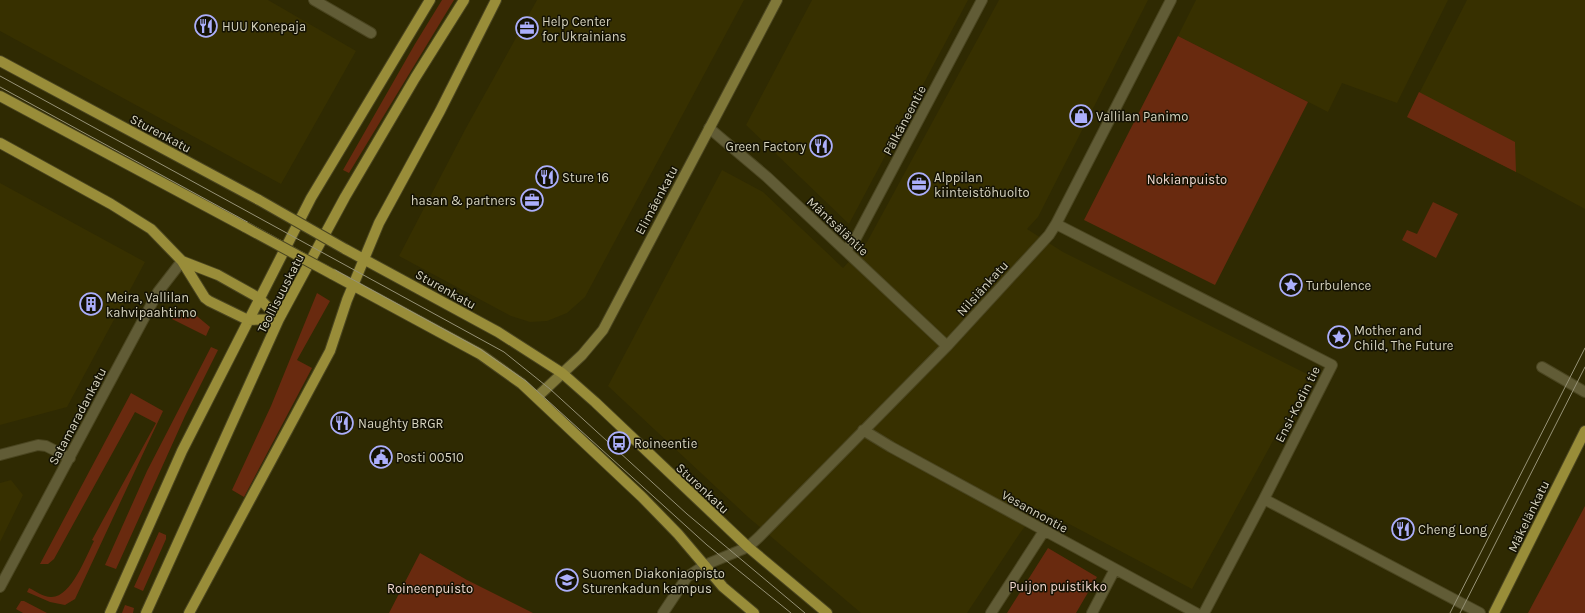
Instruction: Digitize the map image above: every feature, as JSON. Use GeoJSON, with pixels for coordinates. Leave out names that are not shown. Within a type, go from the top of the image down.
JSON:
{"type":"FeatureCollection","features":[{"type":"Feature","properties":{"kind":"main road","name":"Teollisuuskatu"},"geometry":{"type":"LineString","coordinates":[[110,613],[182,451],[311,198],[430,0]]}},
{"type":"Feature","properties":{"kind":"main road","name":"Teollisuuskatu"},"geometry":{"type":"LineString","coordinates":[[146,613],[279,319],[345,197],[415,78],[464,0]]}},
{"type":"Feature","properties":{"kind":"main road"},"geometry":{"type":"LineString","coordinates":[[189,613],[330,351],[339,321],[379,223],[440,111],[496,0]]}},
{"type":"Feature","properties":{"kind":"main road","name":"Sturenkatu"},"geometry":{"type":"LineString","coordinates":[[0,61],[259,200],[498,332],[562,373],[595,402],[748,547],[827,613]]}},
{"type":"Feature","properties":{"kind":"main road"},"geometry":{"type":"LineString","coordinates":[[0,96],[480,354],[504,370],[537,397],[642,497],[705,564],[723,588],[754,613]]}},
{"type":"Feature","properties":{"kind":"main road"},"geometry":{"type":"LineString","coordinates":[[0,143],[142,222],[160,237],[182,261],[205,298],[248,320],[279,319]]}},
{"type":"Feature","properties":{"kind":"main road"},"geometry":{"type":"LineString","coordinates":[[182,261],[218,275],[259,298],[279,319]]}},
{"type":"Feature","properties":{"kind":"main road","name":"Mäkelänkatu"},"geometry":{"type":"LineString","coordinates":[[1494,613],[1585,431]]}},
{"type":"Feature","properties":{"kind":"street"},"geometry":{"type":"LineString","coordinates":[[314,0],[371,33]]}},
{"type":"Feature","properties":{"kind":"street","name":"Elimäenkatu"},"geometry":{"type":"LineString","coordinates":[[537,397],[582,355],[603,330],[777,0]]}},
{"type":"Feature","properties":{"kind":"street","name":"Pälkäneentie"},"geometry":{"type":"LineString","coordinates":[[846,250],[860,231],[982,0]]}},
{"type":"Feature","properties":{"kind":"street","name":"Nilsiänkatu"},"geometry":{"type":"LineString","coordinates":[[748,547],[947,346],[1049,235],[1171,0]]}},
{"type":"Feature","properties":{"kind":"street","name":"Mäntsäläntie"},"geometry":{"type":"LineString","coordinates":[[709,128],[767,177],[947,346]]}},
{"type":"Feature","properties":{"kind":"street","name":"Ensi-Kodin tie"},"geometry":{"type":"LineString","coordinates":[[1056,224],[1332,365],[1264,499]]}},
{"type":"Feature","properties":{"kind":"street","name":"Satamaradankatu"},"geometry":{"type":"LineString","coordinates":[[0,587],[158,292],[182,261]]}},
{"type":"Feature","properties":{"kind":"street"},"geometry":{"type":"LineString","coordinates":[[1542,367],[1585,392]]}},
{"type":"Feature","properties":{"kind":"street","name":"Vesannontie"},"geometry":{"type":"LineString","coordinates":[[864,430],[885,444],[1196,613]]}},
{"type":"Feature","properties":{"kind":"street"},"geometry":{"type":"LineString","coordinates":[[0,455],[38,445],[46,446],[70,458]]}},
{"type":"Feature","properties":{"kind":"street"},"geometry":{"type":"LineString","coordinates":[[1204,613],[1264,499],[1480,613]]}},
{"type":"Feature","properties":{"kind":"street"},"geometry":{"type":"LineString","coordinates":[[991,613],[1044,531]]}},
{"type":"Feature","properties":{"kind":"street"},"geometry":{"type":"LineString","coordinates":[[664,613],[686,577],[705,564],[748,547]]}},
{"type":"Feature","properties":{"kind":"street"},"geometry":{"type":"LineString","coordinates":[[1092,613],[1115,569]]}},
{"type":"Feature","properties":{"kind":"shaded area"},"geometry":{"type":"Polygon","coordinates":[[[0,0],[268,0],[356,51],[281,184],[0,31],[0,0]]]}},
{"type":"Feature","properties":{"kind":"shaded area"},"geometry":{"type":"Polygon","coordinates":[[[537,0],[744,0],[585,297],[567,313],[547,321],[530,322],[511,316],[399,256],[466,128],[537,0]]]}},
{"type":"Feature","properties":{"kind":"shaded area"},"geometry":{"type":"Polygon","coordinates":[[[812,0],[968,0],[849,224],[746,125],[812,0]]]}},
{"type":"Feature","properties":{"kind":"shaded area"},"geometry":{"type":"Polygon","coordinates":[[[999,0],[1148,0],[1038,217],[1027,229],[1063,252],[1309,375],[1192,589],[1039,508],[1020,533],[967,613],[861,613],[748,517],[608,386],[722,170],[763,192],[843,268],[867,242],[999,0]]]}},
{"type":"Feature","properties":{"kind":"shaded area"},"geometry":{"type":"Polygon","coordinates":[[[1196,0],[1448,0],[1397,103],[1342,83],[1328,112],[1178,36],[1196,0]]]}},
{"type":"Feature","properties":{"kind":"shaded area"},"geometry":{"type":"Polygon","coordinates":[[[1467,0],[1585,0],[1585,209],[1407,117],[1467,0]]]}},
{"type":"Feature","properties":{"kind":"shaded area","name":"Meira, Vallilan kahvipaahtimo"},"geometry":{"type":"Polygon","coordinates":[[[0,183],[145,262],[67,407],[0,425],[0,183]]]}},
{"type":"Feature","properties":{"kind":"shaded area"},"geometry":{"type":"Polygon","coordinates":[[[11,480],[23,495],[0,542],[0,483],[11,480]]]}},
{"type":"Feature","properties":{"kind":"green space"},"geometry":{"type":"Polygon","coordinates":[[[442,0],[454,0],[349,173],[343,170],[415,44],[442,0]]]}},
{"type":"Feature","properties":{"kind":"green space","name":"Nokianpuisto"},"geometry":{"type":"Polygon","coordinates":[[[1178,36],[1308,102],[1215,285],[1084,220],[1178,36]]]}},
{"type":"Feature","properties":{"kind":"green space"},"geometry":{"type":"Polygon","coordinates":[[[1419,92],[1515,142],[1516,172],[1407,117],[1419,92]]]}},
{"type":"Feature","properties":{"kind":"green space"},"geometry":{"type":"Polygon","coordinates":[[[1433,202],[1458,214],[1436,258],[1402,240],[1407,230],[1417,234],[1433,202]]]}},
{"type":"Feature","properties":{"kind":"green space"},"geometry":{"type":"Polygon","coordinates":[[[317,293],[330,301],[297,360],[312,368],[244,497],[232,490],[271,406],[317,293]]]}},
{"type":"Feature","properties":{"kind":"green space"},"geometry":{"type":"Polygon","coordinates":[[[185,310],[192,312],[210,327],[206,336],[172,319],[179,311],[185,310]]]}},
{"type":"Feature","properties":{"kind":"green space"},"geometry":{"type":"Polygon","coordinates":[[[211,347],[218,350],[185,416],[116,569],[105,565],[147,471],[211,347]]]}},
{"type":"Feature","properties":{"kind":"green space"},"geometry":{"type":"Polygon","coordinates":[[[131,393],[163,411],[75,599],[65,605],[50,602],[27,592],[29,588],[45,596],[51,597],[58,595],[65,591],[71,584],[82,566],[94,541],[92,540],[156,423],[135,412],[54,559],[48,564],[40,564],[131,393]]]}},
{"type":"Feature","properties":{"kind":"green space"},"geometry":{"type":"Polygon","coordinates":[[[1585,506],[1585,613],[1528,613],[1585,506]]]}},
{"type":"Feature","properties":{"kind":"green space"},"geometry":{"type":"Polygon","coordinates":[[[159,532],[166,535],[166,539],[143,591],[134,587],[159,532]]]}},
{"type":"Feature","properties":{"kind":"green space","name":"Puijon puistikko"},"geometry":{"type":"Polygon","coordinates":[[[1048,548],[1097,577],[1076,613],[1007,613],[1048,548]]]}},
{"type":"Feature","properties":{"kind":"green space","name":"Roineenpuisto"},"geometry":{"type":"Polygon","coordinates":[[[420,553],[467,580],[533,613],[389,613],[420,553]]]}},
{"type":"Feature","properties":{"kind":"green space"},"geometry":{"type":"Polygon","coordinates":[[[21,601],[24,601],[47,613],[23,613],[16,609],[21,601]]]}},
{"type":"Feature","properties":{"kind":"green space"},"geometry":{"type":"Polygon","coordinates":[[[125,605],[134,608],[133,613],[122,613],[125,605]]]}},
{"type":"Feature","properties":{"kind":"tram line"},"geometry":{"type":"LineString","coordinates":[[0,76],[504,352],[550,389],[687,514],[805,613]]}},
{"type":"Feature","properties":{"kind":"tram line"},"geometry":{"type":"LineString","coordinates":[[0,87],[480,349],[526,381],[707,545],[791,613]]}},
{"type":"Feature","properties":{"kind":"tram line"},"geometry":{"type":"LineString","coordinates":[[1450,613],[1585,348]]}},
{"type":"Feature","properties":{"kind":"tram line"},"geometry":{"type":"LineString","coordinates":[[1460,613],[1585,367]]}},
{"type":"Feature","properties":{"kind":"place","name":"HUU Konepaja"},"geometry":{"type":"Point","coordinates":[206,26]}},
{"type":"Feature","properties":{"kind":"place","name":"Help Center for Ukrainians"},"geometry":{"type":"Point","coordinates":[527,28]}},
{"type":"Feature","properties":{"kind":"place","name":"Vallilan Panimo"},"geometry":{"type":"Point","coordinates":[1081,116]}},
{"type":"Feature","properties":{"kind":"place","name":"Green Factory"},"geometry":{"type":"Point","coordinates":[821,146]}},
{"type":"Feature","properties":{"kind":"place","name":"Sture 16"},"geometry":{"type":"Point","coordinates":[547,177]}},
{"type":"Feature","properties":{"kind":"place","name":"Alppilan kiinteistöhuolto"},"geometry":{"type":"Point","coordinates":[919,184]}},
{"type":"Feature","properties":{"kind":"place","name":"hasan & partners"},"geometry":{"type":"Point","coordinates":[532,200]}},
{"type":"Feature","properties":{"kind":"place","name":"Turbulence"},"geometry":{"type":"Point","coordinates":[1291,285]}},
{"type":"Feature","properties":{"kind":"place","name":"Meira, Vallilan kahvipaahtimo"},"geometry":{"type":"Point","coordinates":[91,304]}},
{"type":"Feature","properties":{"kind":"place","name":"Mother and Child, The Future"},"geometry":{"type":"Point","coordinates":[1339,337]}},
{"type":"Feature","properties":{"kind":"place","name":"Naughty BRGR"},"geometry":{"type":"Point","coordinates":[342,423]}},
{"type":"Feature","properties":{"kind":"place","name":"Roineentie"},"geometry":{"type":"Point","coordinates":[619,443]}},
{"type":"Feature","properties":{"kind":"place","name":"Posti 00510"},"geometry":{"type":"Point","coordinates":[381,457]}},
{"type":"Feature","properties":{"kind":"place","name":"Cheng Long"},"geometry":{"type":"Point","coordinates":[1403,529]}},
{"type":"Feature","properties":{"kind":"place","name":"Suomen Diakoniaopisto Sturenkadun kampus"},"geometry":{"type":"Point","coordinates":[567,580]}}]}
